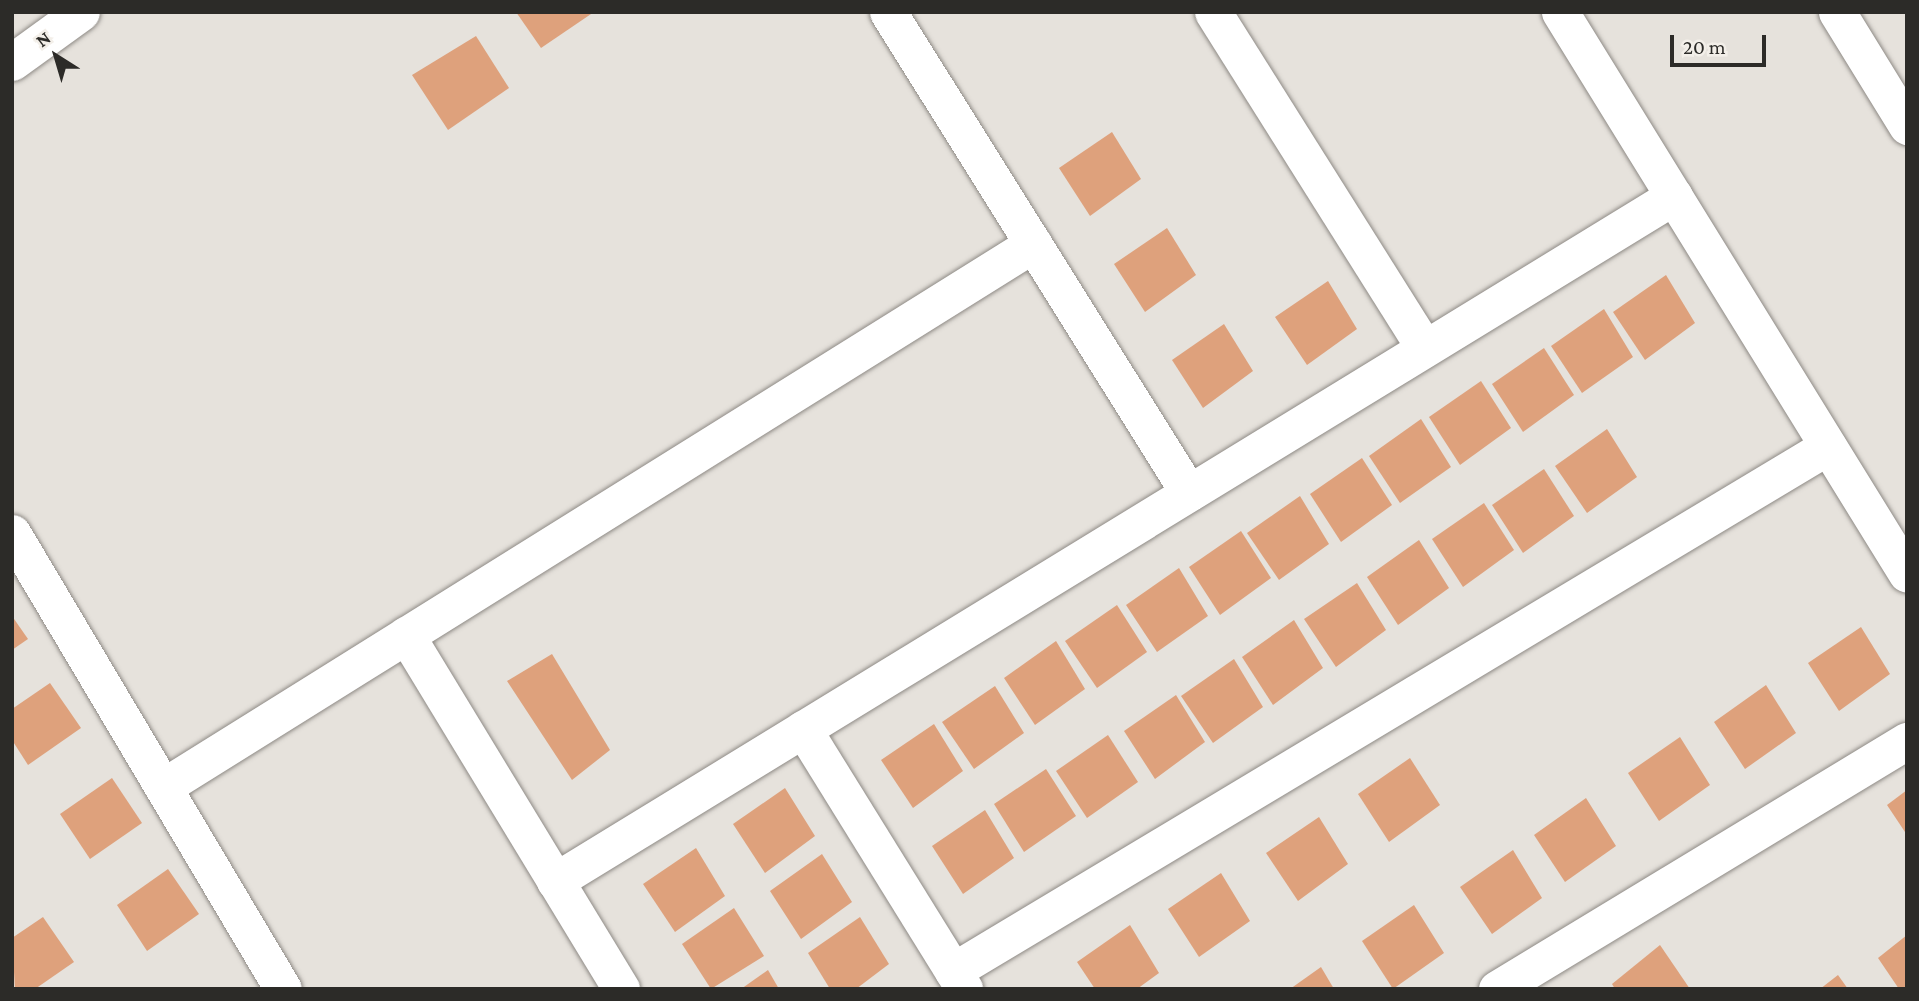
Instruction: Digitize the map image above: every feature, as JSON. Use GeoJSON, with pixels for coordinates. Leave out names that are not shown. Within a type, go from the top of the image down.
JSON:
{"type":"FeatureCollection","features":[{"type":"Feature","properties":{"kind":"street"},"geometry":{"type":"LineString","coordinates":[[12,62],[81,12]]}},
{"type":"Feature","properties":{"kind":"street"},"geometry":{"type":"LineString","coordinates":[[888,12],[1189,493]]}},
{"type":"Feature","properties":{"kind":"street"},"geometry":{"type":"LineString","coordinates":[[1213,12],[1425,348]]}},
{"type":"Feature","properties":{"kind":"street"},"geometry":{"type":"LineString","coordinates":[[1837,12],[1907,126]]}},
{"type":"Feature","properties":{"kind":"street"},"geometry":{"type":"LineString","coordinates":[[1563,13],[1907,574]]}},
{"type":"Feature","properties":{"kind":"street"},"geometry":{"type":"LineString","coordinates":[[555,881],[1674,196]]}},
{"type":"Feature","properties":{"kind":"street"},"geometry":{"type":"LineString","coordinates":[[163,787],[1033,244]]}},
{"type":"Feature","properties":{"kind":"street"},"geometry":{"type":"LineString","coordinates":[[803,729],[958,980],[1828,446]]}},
{"type":"Feature","properties":{"kind":"street"},"geometry":{"type":"LineString","coordinates":[[12,533],[283,989]]}},
{"type":"Feature","properties":{"kind":"street"},"geometry":{"type":"LineString","coordinates":[[406,635],[621,989]]}},
{"type":"Feature","properties":{"kind":"street"},"geometry":{"type":"LineString","coordinates":[[1497,989],[1907,741]]}},
{"type":"Feature","properties":{"kind":"building"},"geometry":{"type":"Polygon","coordinates":[[[516,12],[594,12],[541,48],[516,12]]]}},
{"type":"Feature","properties":{"kind":"building"},"geometry":{"type":"Polygon","coordinates":[[[476,36],[509,88],[448,130],[412,75],[476,36]]]}},
{"type":"Feature","properties":{"kind":"building"},"geometry":{"type":"Polygon","coordinates":[[[1112,132],[1141,179],[1090,216],[1059,168],[1112,132]]]}},
{"type":"Feature","properties":{"kind":"building"},"geometry":{"type":"Polygon","coordinates":[[[1167,228],[1196,275],[1145,312],[1114,264],[1167,228]]]}},
{"type":"Feature","properties":{"kind":"building"},"geometry":{"type":"Polygon","coordinates":[[[1666,275],[1695,323],[1645,360],[1613,312],[1666,275]]]}},
{"type":"Feature","properties":{"kind":"building"},"geometry":{"type":"Polygon","coordinates":[[[1328,281],[1357,329],[1307,365],[1275,317],[1328,281]]]}},
{"type":"Feature","properties":{"kind":"building"},"geometry":{"type":"Polygon","coordinates":[[[1604,309],[1633,357],[1582,393],[1551,346],[1604,309]]]}},
{"type":"Feature","properties":{"kind":"building"},"geometry":{"type":"Polygon","coordinates":[[[1224,324],[1253,371],[1203,408],[1172,360],[1224,324]]]}},
{"type":"Feature","properties":{"kind":"building"},"geometry":{"type":"Polygon","coordinates":[[[1544,348],[1574,395],[1523,432],[1492,384],[1544,348]]]}},
{"type":"Feature","properties":{"kind":"building"},"geometry":{"type":"Polygon","coordinates":[[[1481,381],[1511,428],[1460,465],[1429,417],[1481,381]]]}},
{"type":"Feature","properties":{"kind":"building"},"geometry":{"type":"Polygon","coordinates":[[[1421,419],[1451,467],[1400,503],[1369,456],[1421,419]]]}},
{"type":"Feature","properties":{"kind":"building"},"geometry":{"type":"Polygon","coordinates":[[[1607,429],[1637,477],[1587,513],[1555,466],[1607,429]]]}},
{"type":"Feature","properties":{"kind":"building"},"geometry":{"type":"Polygon","coordinates":[[[1362,458],[1392,505],[1341,542],[1310,494],[1362,458]]]}},
{"type":"Feature","properties":{"kind":"building"},"geometry":{"type":"Polygon","coordinates":[[[1544,469],[1574,516],[1523,553],[1492,505],[1544,469]]]}},
{"type":"Feature","properties":{"kind":"building"},"geometry":{"type":"Polygon","coordinates":[[[1300,496],[1329,544],[1279,580],[1247,533],[1300,496]]]}},
{"type":"Feature","properties":{"kind":"building"},"geometry":{"type":"Polygon","coordinates":[[[1484,503],[1514,550],[1463,587],[1432,539],[1484,503]]]}},
{"type":"Feature","properties":{"kind":"building"},"geometry":{"type":"Polygon","coordinates":[[[1241,531],[1271,578],[1220,615],[1189,567],[1241,531]]]}},
{"type":"Feature","properties":{"kind":"building"},"geometry":{"type":"Polygon","coordinates":[[[1419,540],[1449,588],[1398,625],[1367,577],[1419,540]]]}},
{"type":"Feature","properties":{"kind":"building"},"geometry":{"type":"Polygon","coordinates":[[[1179,568],[1208,616],[1157,652],[1126,605],[1179,568]]]}},
{"type":"Feature","properties":{"kind":"building"},"geometry":{"type":"Polygon","coordinates":[[[1357,583],[1386,630],[1336,667],[1304,619],[1357,583]]]}},
{"type":"Feature","properties":{"kind":"building"},"geometry":{"type":"Polygon","coordinates":[[[1117,605],[1147,652],[1097,688],[1065,641],[1117,605]]]}},
{"type":"Feature","properties":{"kind":"building"},"geometry":{"type":"Polygon","coordinates":[[[12,616],[28,639],[12,650],[12,616]]]}},
{"type":"Feature","properties":{"kind":"building"},"geometry":{"type":"Polygon","coordinates":[[[1294,620],[1323,668],[1273,705],[1242,657],[1294,620]]]}},
{"type":"Feature","properties":{"kind":"building"},"geometry":{"type":"Polygon","coordinates":[[[1861,627],[1890,674],[1839,711],[1808,663],[1861,627]]]}},
{"type":"Feature","properties":{"kind":"building"},"geometry":{"type":"Polygon","coordinates":[[[1056,641],[1085,689],[1035,725],[1004,678],[1056,641]]]}},
{"type":"Feature","properties":{"kind":"building"},"geometry":{"type":"Polygon","coordinates":[[[552,654],[610,750],[572,780],[507,681],[552,654]]]}},
{"type":"Feature","properties":{"kind":"building"},"geometry":{"type":"Polygon","coordinates":[[[1234,659],[1263,707],[1213,743],[1181,696],[1234,659]]]}},
{"type":"Feature","properties":{"kind":"building"},"geometry":{"type":"Polygon","coordinates":[[[50,683],[81,728],[28,765],[12,740],[12,709],[50,683]]]}},
{"type":"Feature","properties":{"kind":"building"},"geometry":{"type":"Polygon","coordinates":[[[1766,685],[1796,733],[1745,769],[1714,722],[1766,685]]]}},
{"type":"Feature","properties":{"kind":"building"},"geometry":{"type":"Polygon","coordinates":[[[995,686],[1024,733],[974,769],[942,722],[995,686]]]}},
{"type":"Feature","properties":{"kind":"building"},"geometry":{"type":"Polygon","coordinates":[[[1176,695],[1205,742],[1155,779],[1124,731],[1176,695]]]}},
{"type":"Feature","properties":{"kind":"building"},"geometry":{"type":"Polygon","coordinates":[[[934,724],[963,771],[913,808],[881,760],[934,724]]]}},
{"type":"Feature","properties":{"kind":"building"},"geometry":{"type":"Polygon","coordinates":[[[1108,735],[1138,782],[1087,818],[1056,771],[1108,735]]]}},
{"type":"Feature","properties":{"kind":"building"},"geometry":{"type":"Polygon","coordinates":[[[1680,737],[1710,785],[1659,821],[1628,773],[1680,737]]]}},
{"type":"Feature","properties":{"kind":"building"},"geometry":{"type":"Polygon","coordinates":[[[1410,758],[1440,805],[1389,842],[1358,794],[1410,758]]]}},
{"type":"Feature","properties":{"kind":"building"},"geometry":{"type":"Polygon","coordinates":[[[1046,769],[1076,816],[1024,852],[994,804],[1046,769]]]}},
{"type":"Feature","properties":{"kind":"building"},"geometry":{"type":"Polygon","coordinates":[[[112,778],[142,823],[90,859],[60,814],[112,778]]]}},
{"type":"Feature","properties":{"kind":"building"},"geometry":{"type":"Polygon","coordinates":[[[785,788],[815,836],[765,873],[733,824],[785,788]]]}},
{"type":"Feature","properties":{"kind":"building"},"geometry":{"type":"Polygon","coordinates":[[[1907,790],[1907,835],[1887,805],[1907,790]]]}},
{"type":"Feature","properties":{"kind":"building"},"geometry":{"type":"Polygon","coordinates":[[[1586,798],[1616,846],[1565,882],[1534,835],[1586,798]]]}},
{"type":"Feature","properties":{"kind":"building"},"geometry":{"type":"Polygon","coordinates":[[[985,810],[1014,858],[963,894],[932,846],[985,810]]]}},
{"type":"Feature","properties":{"kind":"building"},"geometry":{"type":"Polygon","coordinates":[[[1319,817],[1348,864],[1298,901],[1266,853],[1319,817]]]}},
{"type":"Feature","properties":{"kind":"building"},"geometry":{"type":"Polygon","coordinates":[[[696,848],[725,896],[675,932],[643,884],[696,848]]]}},
{"type":"Feature","properties":{"kind":"building"},"geometry":{"type":"Polygon","coordinates":[[[1513,850],[1542,898],[1492,934],[1460,887],[1513,850]]]}},
{"type":"Feature","properties":{"kind":"building"},"geometry":{"type":"Polygon","coordinates":[[[822,854],[852,902],[801,939],[770,891],[822,854]]]}},
{"type":"Feature","properties":{"kind":"building"},"geometry":{"type":"Polygon","coordinates":[[[168,869],[199,914],[147,951],[117,905],[168,869]]]}},
{"type":"Feature","properties":{"kind":"building"},"geometry":{"type":"Polygon","coordinates":[[[1221,873],[1250,921],[1199,957],[1168,909],[1221,873]]]}},
{"type":"Feature","properties":{"kind":"building"},"geometry":{"type":"Polygon","coordinates":[[[1414,905],[1444,953],[1393,989],[1362,941],[1414,905]]]}},
{"type":"Feature","properties":{"kind":"building"},"geometry":{"type":"Polygon","coordinates":[[[734,908],[764,956],[711,989],[682,944],[734,908]]]}},
{"type":"Feature","properties":{"kind":"building"},"geometry":{"type":"Polygon","coordinates":[[[43,917],[74,962],[35,989],[15,989],[12,938],[43,917]]]}},
{"type":"Feature","properties":{"kind":"building"},"geometry":{"type":"Polygon","coordinates":[[[860,917],[889,964],[856,989],[830,989],[808,953],[860,917]]]}},
{"type":"Feature","properties":{"kind":"building"},"geometry":{"type":"Polygon","coordinates":[[[1130,925],[1159,973],[1137,989],[1095,989],[1077,962],[1130,925]]]}},
{"type":"Feature","properties":{"kind":"building"},"geometry":{"type":"Polygon","coordinates":[[[1907,935],[1907,989],[1899,989],[1878,958],[1907,935]]]}},
{"type":"Feature","properties":{"kind":"building"},"geometry":{"type":"Polygon","coordinates":[[[1660,945],[1690,989],[1615,989],[1612,984],[1660,945]]]}},
{"type":"Feature","properties":{"kind":"building"},"geometry":{"type":"Polygon","coordinates":[[[1321,967],[1334,989],[1290,989],[1321,967]]]}},
{"type":"Feature","properties":{"kind":"building"},"geometry":{"type":"Polygon","coordinates":[[[768,970],[779,989],[741,989],[768,970]]]}},
{"type":"Feature","properties":{"kind":"building"},"geometry":{"type":"Polygon","coordinates":[[[1838,975],[1848,989],[1820,989],[1838,975]]]}}]}
